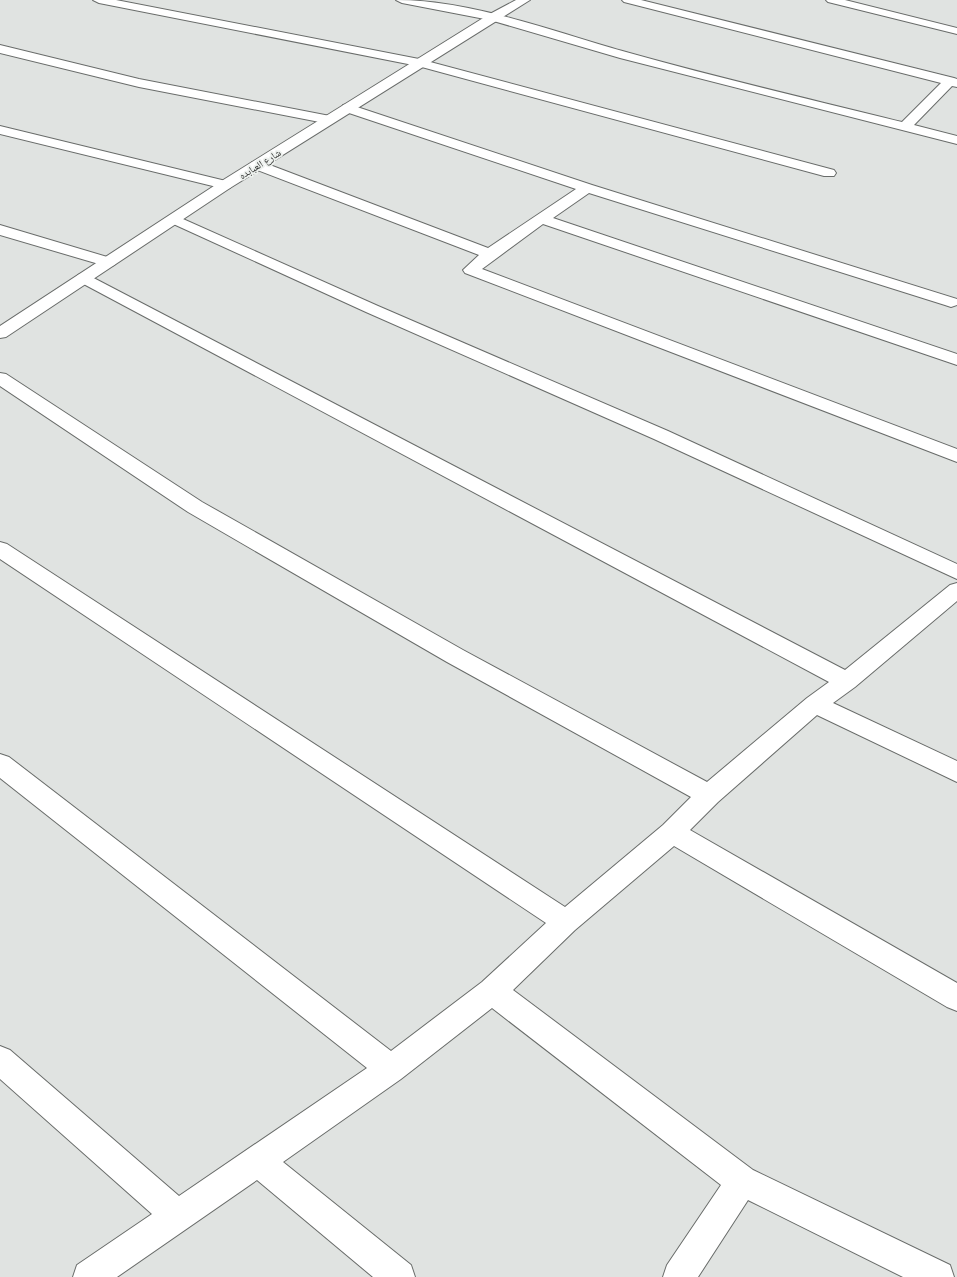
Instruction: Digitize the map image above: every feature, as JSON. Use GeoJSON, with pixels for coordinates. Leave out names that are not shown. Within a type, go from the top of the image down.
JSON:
{"type":"FeatureCollection","features":[{"type":"Feature","properties":{"kind":"street"},"geometry":{"type":"LineString","coordinates":[[99,0],[419,63],[829,173]]}},
{"type":"Feature","properties":{"kind":"street"},"geometry":{"type":"LineString","coordinates":[[402,0],[492,17],[624,55],[957,140]]}},
{"type":"Feature","properties":{"kind":"street","name":"شارع العبابده"},"geometry":{"type":"LineString","coordinates":[[0,333],[257,165],[492,17],[524,0]]}},
{"type":"Feature","properties":{"kind":"street"},"geometry":{"type":"LineString","coordinates":[[628,0],[954,82]]}},
{"type":"Feature","properties":{"kind":"street"},"geometry":{"type":"LineString","coordinates":[[832,0],[957,31]]}},
{"type":"Feature","properties":{"kind":"street"},"geometry":{"type":"LineString","coordinates":[[0,49],[139,83],[330,120]]}},
{"type":"Feature","properties":{"kind":"street"},"geometry":{"type":"LineString","coordinates":[[905,127],[954,82]]}},
{"type":"Feature","properties":{"kind":"street"},"geometry":{"type":"LineString","coordinates":[[348,108],[588,188],[951,302]]}},
{"type":"Feature","properties":{"kind":"street"},"geometry":{"type":"LineString","coordinates":[[0,130],[225,186]]}},
{"type":"Feature","properties":{"kind":"street"},"geometry":{"type":"LineString","coordinates":[[257,165],[490,254]]}},
{"type":"Feature","properties":{"kind":"street"},"geometry":{"type":"LineString","coordinates":[[588,188],[490,254],[472,268],[472,272],[957,456]]}},
{"type":"Feature","properties":{"kind":"street"},"geometry":{"type":"LineString","coordinates":[[174,219],[372,309],[661,435],[957,572]]}},
{"type":"Feature","properties":{"kind":"street"},"geometry":{"type":"LineString","coordinates":[[542,219],[957,360]]}},
{"type":"Feature","properties":{"kind":"street"},"geometry":{"type":"LineString","coordinates":[[0,230],[109,262]]}},
{"type":"Feature","properties":{"kind":"street"},"geometry":{"type":"LineString","coordinates":[[84,278],[847,681]]}},
{"type":"Feature","properties":{"kind":"street"},"geometry":{"type":"LineString","coordinates":[[0,378],[195,507],[455,656],[709,795]]}},
{"type":"Feature","properties":{"kind":"street"},"geometry":{"type":"LineString","coordinates":[[0,549],[566,922]]}},
{"type":"Feature","properties":{"kind":"street"},"geometry":{"type":"LineString","coordinates":[[89,1277],[392,1069],[492,991],[566,922],[672,832],[709,795],[815,704],[847,681],[957,590]]}},
{"type":"Feature","properties":{"kind":"street"},"geometry":{"type":"LineString","coordinates":[[815,704],[957,772]]}},
{"type":"Feature","properties":{"kind":"street"},"geometry":{"type":"LineString","coordinates":[[0,764],[392,1069]]}},
{"type":"Feature","properties":{"kind":"street"},"geometry":{"type":"LineString","coordinates":[[672,832],[957,998]]}},
{"type":"Feature","properties":{"kind":"street"},"geometry":{"type":"LineString","coordinates":[[492,991],[742,1181],[938,1277]]}},
{"type":"Feature","properties":{"kind":"street"},"geometry":{"type":"LineString","coordinates":[[0,1060],[178,1216]]}},
{"type":"Feature","properties":{"kind":"street"},"geometry":{"type":"LineString","coordinates":[[258,1161],[399,1277]]}},
{"type":"Feature","properties":{"kind":"street"},"geometry":{"type":"LineString","coordinates":[[679,1277],[742,1181]]}}]}
